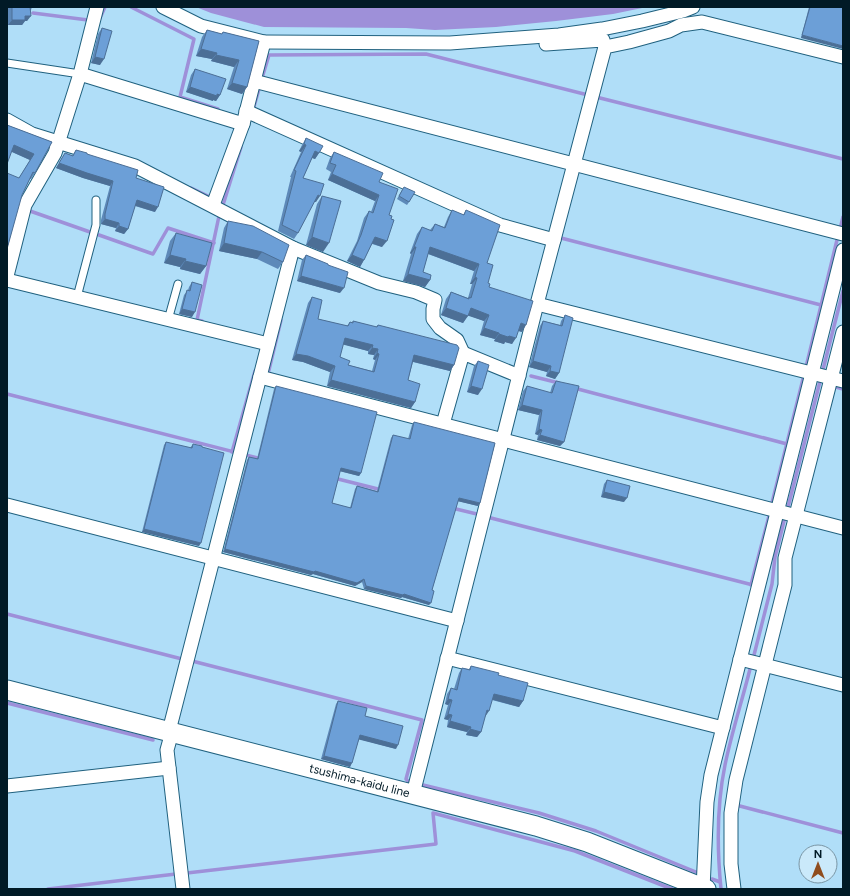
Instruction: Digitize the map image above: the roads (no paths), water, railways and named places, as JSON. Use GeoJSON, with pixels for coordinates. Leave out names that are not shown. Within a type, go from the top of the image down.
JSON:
{"type":"FeatureCollection","features":[{"type":"Feature","properties":{"kind":"main road","name":"tsushima-kaidu line"},"geometry":{"type":"LineString","coordinates":[[7,690],[536,826],[587,842],[704,889]]}},
{"type":"Feature","properties":{"kind":"street"},"geometry":{"type":"LineString","coordinates":[[7,276],[25,205],[55,153],[80,74],[97,7]]}},
{"type":"Feature","properties":{"kind":"street"},"geometry":{"type":"LineString","coordinates":[[163,7],[201,26],[264,42],[450,43],[602,30],[693,7]]}},
{"type":"Feature","properties":{"kind":"street"},"geometry":{"type":"LineString","coordinates":[[604,44],[664,21],[673,13]]}},
{"type":"Feature","properties":{"kind":"street"},"geometry":{"type":"LineString","coordinates":[[450,43],[459,47],[492,48],[629,42],[669,31],[681,25],[702,22],[843,57]]}},
{"type":"Feature","properties":{"kind":"street"},"geometry":{"type":"LineString","coordinates":[[213,205],[245,117],[264,42]]}},
{"type":"Feature","properties":{"kind":"street"},"geometry":{"type":"LineString","coordinates":[[413,794],[604,44]]}},
{"type":"Feature","properties":{"kind":"street"},"geometry":{"type":"LineString","coordinates":[[80,74],[245,117],[500,226],[554,240]]}},
{"type":"Feature","properties":{"kind":"street"},"geometry":{"type":"LineString","coordinates":[[254,81],[843,234]]}},
{"type":"Feature","properties":{"kind":"street"},"geometry":{"type":"LineString","coordinates":[[7,120],[32,134],[135,166],[213,205],[293,248],[379,283],[416,292],[435,300],[433,319],[440,328],[457,340],[463,353],[443,424]]}},
{"type":"Feature","properties":{"kind":"street"},"geometry":{"type":"LineString","coordinates":[[183,889],[167,750],[170,732],[293,248]]}},
{"type":"Feature","properties":{"kind":"street"},"geometry":{"type":"LineString","coordinates":[[734,889],[731,864],[731,813],[736,780],[763,664],[785,584],[785,558],[826,376],[843,250]]}},
{"type":"Feature","properties":{"kind":"street"},"geometry":{"type":"LineString","coordinates":[[7,280],[268,344]]}},
{"type":"Feature","properties":{"kind":"street"},"geometry":{"type":"LineString","coordinates":[[537,304],[826,376]]}},
{"type":"Feature","properties":{"kind":"street"},"geometry":{"type":"LineString","coordinates":[[704,889],[707,802],[711,775],[743,659],[779,511],[843,332]]}},
{"type":"Feature","properties":{"kind":"street"},"geometry":{"type":"LineString","coordinates":[[463,353],[519,376]]}},
{"type":"Feature","properties":{"kind":"street"},"geometry":{"type":"LineString","coordinates":[[260,377],[843,528]]}},
{"type":"Feature","properties":{"kind":"street"},"geometry":{"type":"LineString","coordinates":[[7,505],[457,621]]}},
{"type":"Feature","properties":{"kind":"street"},"geometry":{"type":"LineString","coordinates":[[447,658],[723,728]]}},
{"type":"Feature","properties":{"kind":"street"},"geometry":{"type":"LineString","coordinates":[[743,659],[843,685]]}},
{"type":"Feature","properties":{"kind":"street"},"geometry":{"type":"LineString","coordinates":[[7,786],[169,768]]}},
{"type":"Feature","properties":{"kind":"lane"},"geometry":{"type":"LineString","coordinates":[[7,63],[80,74]]}},
{"type":"Feature","properties":{"kind":"lane"},"geometry":{"type":"LineString","coordinates":[[77,298],[96,225],[96,200]]}},
{"type":"Feature","properties":{"kind":"lane"},"geometry":{"type":"LineString","coordinates":[[168,320],[178,284]]}},
{"type":"Feature","properties":{"kind":"waterway"},"geometry":{"type":"LineString","coordinates":[[100,18],[105,7]]}},
{"type":"Feature","properties":{"kind":"waterway"},"geometry":{"type":"LineString","coordinates":[[131,7],[194,39],[180,97],[218,109]]}},
{"type":"Feature","properties":{"kind":"waterway"},"geometry":{"type":"LineString","coordinates":[[33,13],[88,20]]}},
{"type":"Feature","properties":{"kind":"waterway"},"geometry":{"type":"LineString","coordinates":[[262,78],[269,55],[426,54],[588,95]]}},
{"type":"Feature","properties":{"kind":"waterway"},"geometry":{"type":"LineString","coordinates":[[253,110],[259,89]]}},
{"type":"Feature","properties":{"kind":"waterway"},"geometry":{"type":"LineString","coordinates":[[596,97],[843,159]]}},
{"type":"Feature","properties":{"kind":"waterway"},"geometry":{"type":"LineString","coordinates":[[223,205],[241,147]]}},
{"type":"Feature","properties":{"kind":"waterway"},"geometry":{"type":"LineString","coordinates":[[191,188],[210,197]]}},
{"type":"Feature","properties":{"kind":"waterway"},"geometry":{"type":"LineString","coordinates":[[30,211],[90,232]]}},
{"type":"Feature","properties":{"kind":"waterway"},"geometry":{"type":"LineString","coordinates":[[202,321],[197,320],[219,216]]}},
{"type":"Feature","properties":{"kind":"waterway"},"geometry":{"type":"LineString","coordinates":[[840,229],[843,217]]}},
{"type":"Feature","properties":{"kind":"waterway"},"geometry":{"type":"LineString","coordinates":[[99,235],[153,254],[168,228],[214,243]]}},
{"type":"Feature","properties":{"kind":"waterway"},"geometry":{"type":"LineString","coordinates":[[561,238],[821,305]]}},
{"type":"Feature","properties":{"kind":"waterway"},"geometry":{"type":"LineString","coordinates":[[806,367],[837,240]]}},
{"type":"Feature","properties":{"kind":"waterway"},"geometry":{"type":"LineString","coordinates":[[787,511],[843,291]]}},
{"type":"Feature","properties":{"kind":"waterway"},"geometry":{"type":"LineString","coordinates":[[271,374],[268,374],[281,320]]}},
{"type":"Feature","properties":{"kind":"waterway"},"geometry":{"type":"LineString","coordinates":[[232,452],[255,371]]}},
{"type":"Feature","properties":{"kind":"waterway"},"geometry":{"type":"LineString","coordinates":[[531,376],[559,383]]}},
{"type":"Feature","properties":{"kind":"waterway"},"geometry":{"type":"LineString","coordinates":[[772,503],[803,379]]}},
{"type":"Feature","properties":{"kind":"waterway"},"geometry":{"type":"LineString","coordinates":[[836,387],[843,389]]}},
{"type":"Feature","properties":{"kind":"waterway"},"geometry":{"type":"LineString","coordinates":[[574,388],[787,444]]}},
{"type":"Feature","properties":{"kind":"waterway"},"geometry":{"type":"LineString","coordinates":[[7,394],[262,459]]}},
{"type":"Feature","properties":{"kind":"waterway"},"geometry":{"type":"LineString","coordinates":[[334,478],[382,490]]}},
{"type":"Feature","properties":{"kind":"waterway"},"geometry":{"type":"LineString","coordinates":[[452,508],[481,515]]}},
{"type":"Feature","properties":{"kind":"waterway"},"geometry":{"type":"LineString","coordinates":[[751,585],[769,516]]}},
{"type":"Feature","properties":{"kind":"waterway"},"geometry":{"type":"LineString","coordinates":[[487,517],[753,585]]}},
{"type":"Feature","properties":{"kind":"waterway"},"geometry":{"type":"LineString","coordinates":[[753,659],[772,584],[775,557],[785,517]]}},
{"type":"Feature","properties":{"kind":"waterway"},"geometry":{"type":"LineString","coordinates":[[7,614],[182,659]]}},
{"type":"Feature","properties":{"kind":"waterway"},"geometry":{"type":"LineString","coordinates":[[192,661],[422,720],[406,779],[408,781]]}},
{"type":"Feature","properties":{"kind":"waterway"},"geometry":{"type":"LineString","coordinates":[[721,889],[718,827],[722,780],[751,665]]}},
{"type":"Feature","properties":{"kind":"waterway"},"geometry":{"type":"LineString","coordinates":[[7,703],[153,740]]}},
{"type":"Feature","properties":{"kind":"waterway"},"geometry":{"type":"LineString","coordinates":[[423,785],[539,813],[596,831],[696,872]]}},
{"type":"Feature","properties":{"kind":"waterway"},"geometry":{"type":"LineString","coordinates":[[736,805],[843,833]]}},
{"type":"Feature","properties":{"kind":"waterway"},"geometry":{"type":"LineString","coordinates":[[187,873],[436,844],[433,813],[575,851],[672,889]]}},
{"type":"Feature","properties":{"kind":"waterway"},"geometry":{"type":"LineString","coordinates":[[48,889],[176,874]]}},
{"type":"Feature","properties":{"kind":"waterway"},"geometry":{"type":"LineString","coordinates":[[712,879],[720,882]]}}]}
